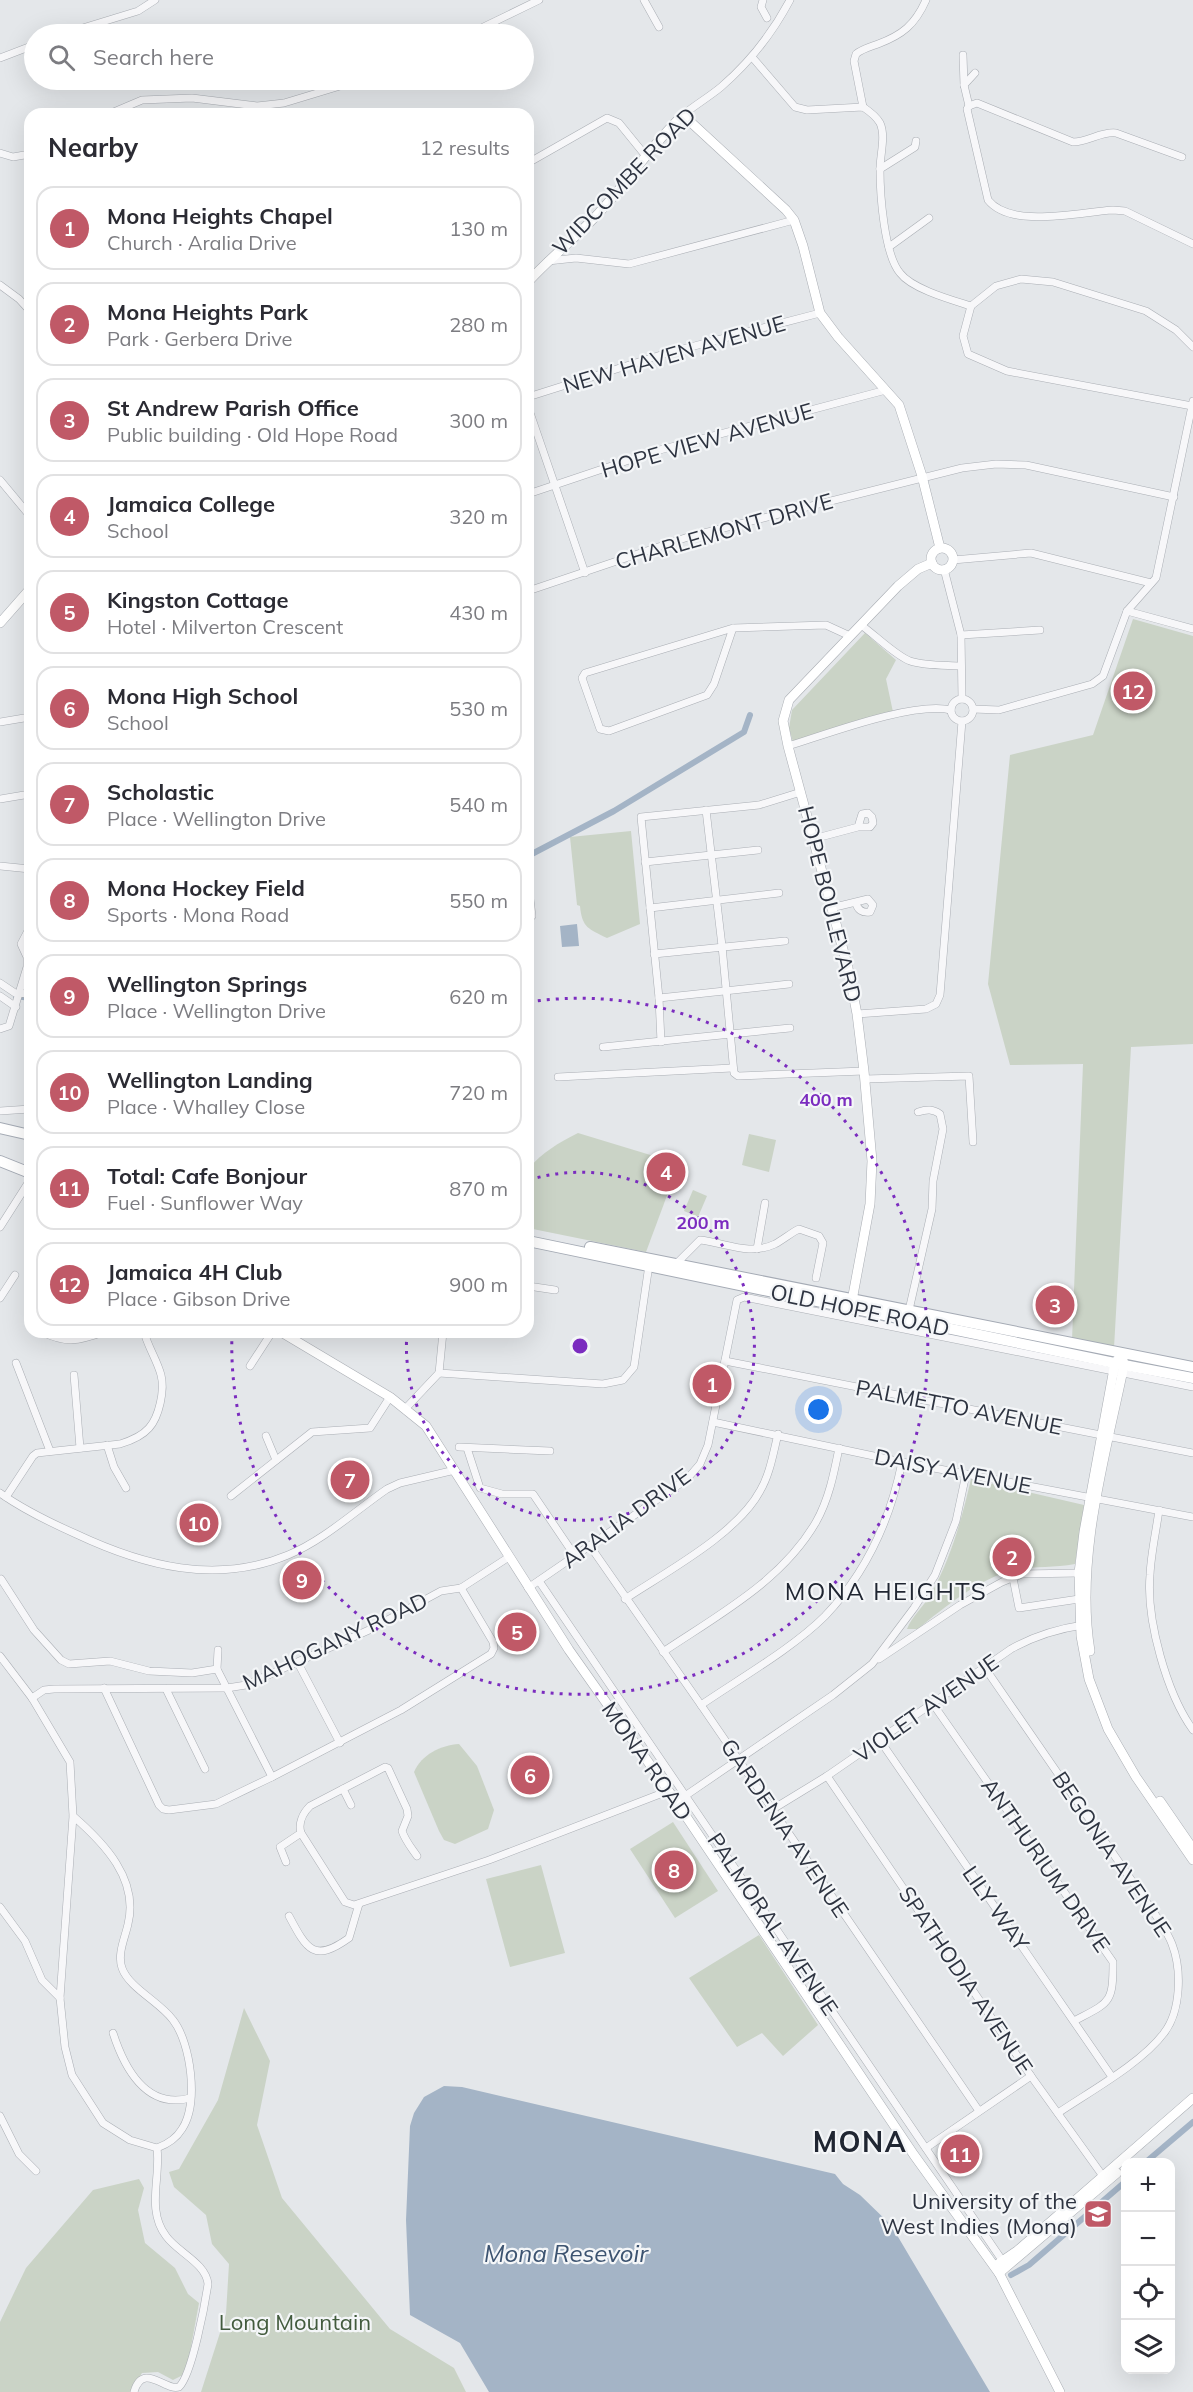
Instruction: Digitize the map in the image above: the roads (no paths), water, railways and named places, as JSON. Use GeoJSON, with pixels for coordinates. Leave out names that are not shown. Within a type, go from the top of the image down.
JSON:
{"type":"FeatureCollection","features":[{"type":"Feature","properties":{"kind":"main road"},"geometry":{"type":"LineString","coordinates":[[0,1128],[24,1134]]}},
{"type":"Feature","properties":{"kind":"main road"},"geometry":{"type":"LineString","coordinates":[[0,1161],[24,1171]]}},
{"type":"Feature","properties":{"kind":"main road","name":"OLD HOPE ROAD"},"geometry":{"type":"LineString","coordinates":[[534,1235],[649,1262],[851,1303],[909,1310],[1193,1367]]}},
{"type":"Feature","properties":{"kind":"main road","name":"OLD HOPE ROAD"},"geometry":{"type":"LineString","coordinates":[[534,1242],[649,1262],[676,1264],[851,1303],[1119,1368],[1193,1378]]}},
{"type":"Feature","properties":{"kind":"street"},"geometry":{"type":"LineString","coordinates":[[96,24],[138,11],[156,0]]}},
{"type":"Feature","properties":{"kind":"street"},"geometry":{"type":"LineString","coordinates":[[490,24],[539,0]]}},
{"type":"Feature","properties":{"kind":"street"},"geometry":{"type":"LineString","coordinates":[[644,0],[659,27]]}},
{"type":"Feature","properties":{"kind":"street"},"geometry":{"type":"LineString","coordinates":[[763,0],[761,7],[767,18]]}},
{"type":"Feature","properties":{"kind":"street","name":"WIDCOMBE ROAD"},"geometry":{"type":"LineString","coordinates":[[534,275],[595,217],[645,155],[683,115],[718,89],[752,57],[774,31],[790,0]]}},
{"type":"Feature","properties":{"kind":"street"},"geometry":{"type":"LineString","coordinates":[[926,0],[909,29],[896,38],[861,50],[856,54],[854,61],[863,107],[878,119],[881,125],[880,169],[883,215],[889,247],[899,273],[905,279],[928,290],[971,306]]}},
{"type":"Feature","properties":{"kind":"street"},"geometry":{"type":"LineString","coordinates":[[0,58],[24,49]]}},
{"type":"Feature","properties":{"kind":"street"},"geometry":{"type":"LineString","coordinates":[[963,55],[964,86],[969,106],[967,109],[988,200],[992,205],[1000,210],[1029,217],[1125,211],[1193,244]]}},
{"type":"Feature","properties":{"kind":"street"},"geometry":{"type":"LineString","coordinates":[[752,57],[795,107],[807,110],[863,107]]}},
{"type":"Feature","properties":{"kind":"street"},"geometry":{"type":"LineString","coordinates":[[964,86],[975,73]]}},
{"type":"Feature","properties":{"kind":"street"},"geometry":{"type":"LineString","coordinates":[[123,108],[142,100],[192,98],[258,105],[284,104],[328,90]]}},
{"type":"Feature","properties":{"kind":"street"},"geometry":{"type":"LineString","coordinates":[[969,106],[977,104],[1073,142],[1082,142],[1110,132],[1182,157]]}},
{"type":"Feature","properties":{"kind":"street"},"geometry":{"type":"LineString","coordinates":[[683,115],[794,220],[820,313],[898,405],[922,476],[940,548]]}},
{"type":"Feature","properties":{"kind":"street"},"geometry":{"type":"LineString","coordinates":[[534,160],[607,118],[619,123],[645,155]]}},
{"type":"Feature","properties":{"kind":"street"},"geometry":{"type":"LineString","coordinates":[[880,169],[915,147],[915,141]]}},
{"type":"Feature","properties":{"kind":"street"},"geometry":{"type":"LineString","coordinates":[[0,153],[13,157],[24,155]]}},
{"type":"Feature","properties":{"kind":"street"},"geometry":{"type":"LineString","coordinates":[[889,247],[929,218]]}},
{"type":"Feature","properties":{"kind":"street"},"geometry":{"type":"LineString","coordinates":[[547,261],[576,258],[629,264],[794,220]]}},
{"type":"Feature","properties":{"kind":"street"},"geometry":{"type":"LineString","coordinates":[[973,709],[999,710],[1098,680],[1103,676],[1127,611],[1156,578],[1192,404],[1007,371],[976,359],[968,354],[963,336],[971,306],[996,285],[1021,279],[1053,282],[1146,311],[1176,330],[1193,347]]}},
{"type":"Feature","properties":{"kind":"street"},"geometry":{"type":"LineString","coordinates":[[0,285],[24,304]]}},
{"type":"Feature","properties":{"kind":"street","name":"NEW HAVEN AVENUE"},"geometry":{"type":"LineString","coordinates":[[534,395],[664,354],[820,313]]}},
{"type":"Feature","properties":{"kind":"street","name":"HOPE VIEW AVENUE"},"geometry":{"type":"LineString","coordinates":[[534,492],[657,452],[886,390]]}},
{"type":"Feature","properties":{"kind":"street"},"geometry":{"type":"LineString","coordinates":[[534,425],[585,573]]}},
{"type":"Feature","properties":{"kind":"street","name":"CHARLEMONT DRIVE"},"geometry":{"type":"LineString","coordinates":[[534,589],[688,537],[922,476],[962,468],[996,464],[1026,465],[1174,497]]}},
{"type":"Feature","properties":{"kind":"street"},"geometry":{"type":"LineString","coordinates":[[0,480],[24,509]]}},
{"type":"Feature","properties":{"kind":"street"},"geometry":{"type":"LineString","coordinates":[[940,548],[949,551],[953,560]]}},
{"type":"Feature","properties":{"kind":"street"},"geometry":{"type":"LineString","coordinates":[[940,548],[932,553],[932,563],[935,567],[944,569],[950,566],[953,560]]}},
{"type":"Feature","properties":{"kind":"street"},"geometry":{"type":"LineString","coordinates":[[953,560],[1030,553],[1151,583]]}},
{"type":"Feature","properties":{"kind":"street","name":"HOPE BOULEVARD"},"geometry":{"type":"LineString","coordinates":[[851,1303],[870,1204],[872,1161],[857,1014],[848,968],[783,721],[785,707],[789,700],[898,586],[918,569],[932,563]]}},
{"type":"Feature","properties":{"kind":"street"},"geometry":{"type":"LineString","coordinates":[[944,569],[961,635],[962,699]]}},
{"type":"Feature","properties":{"kind":"street"},"geometry":{"type":"LineString","coordinates":[[0,623],[24,596]]}},
{"type":"Feature","properties":{"kind":"street"},"geometry":{"type":"LineString","coordinates":[[1127,611],[1193,629]]}},
{"type":"Feature","properties":{"kind":"street"},"geometry":{"type":"LineString","coordinates":[[861,625],[911,662],[961,666]]}},
{"type":"Feature","properties":{"kind":"street"},"geometry":{"type":"LineString","coordinates":[[733,628],[714,684],[707,695],[609,731],[600,729],[582,678],[584,674],[733,628],[826,626],[850,636]]}},
{"type":"Feature","properties":{"kind":"street"},"geometry":{"type":"LineString","coordinates":[[961,635],[1040,630]]}},
{"type":"Feature","properties":{"kind":"street"},"geometry":{"type":"LineString","coordinates":[[962,699],[969,701],[973,709],[971,716],[962,721],[955,719],[951,710],[956,701],[962,699]]}},
{"type":"Feature","properties":{"kind":"street"},"geometry":{"type":"LineString","coordinates":[[788,746],[917,710],[941,708],[951,710]]}},
{"type":"Feature","properties":{"kind":"street"},"geometry":{"type":"LineString","coordinates":[[0,722],[24,718]]}},
{"type":"Feature","properties":{"kind":"street"},"geometry":{"type":"LineString","coordinates":[[857,1014],[926,1009],[936,1004],[940,995],[962,721]]}},
{"type":"Feature","properties":{"kind":"street"},"geometry":{"type":"LineString","coordinates":[[661,1042],[659,998],[641,818],[759,805],[801,792]]}},
{"type":"Feature","properties":{"kind":"street"},"geometry":{"type":"LineString","coordinates":[[0,799],[24,795]]}},
{"type":"Feature","properties":{"kind":"street"},"geometry":{"type":"LineString","coordinates":[[706,810],[732,1035],[732,1068],[738,1076],[969,1076],[973,1142]]}},
{"type":"Feature","properties":{"kind":"street"},"geometry":{"type":"LineString","coordinates":[[813,839],[858,827]]}},
{"type":"Feature","properties":{"kind":"street"},"geometry":{"type":"LineString","coordinates":[[645,862],[758,850]]}},
{"type":"Feature","properties":{"kind":"street"},"geometry":{"type":"LineString","coordinates":[[0,866],[24,868]]}},
{"type":"Feature","properties":{"kind":"street"},"geometry":{"type":"LineString","coordinates":[[650,908],[779,893]]}},
{"type":"Feature","properties":{"kind":"street"},"geometry":{"type":"LineString","coordinates":[[831,908],[856,902]]}},
{"type":"Feature","properties":{"kind":"street"},"geometry":{"type":"LineString","coordinates":[[24,938],[21,944],[24,953]]}},
{"type":"Feature","properties":{"kind":"street"},"geometry":{"type":"LineString","coordinates":[[654,954],[785,941]]}},
{"type":"Feature","properties":{"kind":"street"},"geometry":{"type":"LineString","coordinates":[[0,1029],[9,1026],[24,974]]}},
{"type":"Feature","properties":{"kind":"street"},"geometry":{"type":"LineString","coordinates":[[0,983],[19,994],[24,994]]}},
{"type":"Feature","properties":{"kind":"street"},"geometry":{"type":"LineString","coordinates":[[659,998],[789,984]]}},
{"type":"Feature","properties":{"kind":"street"},"geometry":{"type":"LineString","coordinates":[[0,996],[16,1006]]}},
{"type":"Feature","properties":{"kind":"street"},"geometry":{"type":"LineString","coordinates":[[603,1047],[790,1028]]}},
{"type":"Feature","properties":{"kind":"street"},"geometry":{"type":"LineString","coordinates":[[558,1077],[732,1068]]}},
{"type":"Feature","properties":{"kind":"street"},"geometry":{"type":"LineString","coordinates":[[0,1110],[24,1109]]}},
{"type":"Feature","properties":{"kind":"street"},"geometry":{"type":"LineString","coordinates":[[909,1310],[932,1209],[933,1181],[943,1129],[940,1114],[935,1110],[925,1109],[918,1112]]}},
{"type":"Feature","properties":{"kind":"street"},"geometry":{"type":"LineString","coordinates":[[0,1227],[24,1189]]}},
{"type":"Feature","properties":{"kind":"street"},"geometry":{"type":"LineString","coordinates":[[757,1249],[765,1203]]}},
{"type":"Feature","properties":{"kind":"street"},"geometry":{"type":"LineString","coordinates":[[676,1264],[700,1240],[745,1250],[757,1249],[776,1243],[799,1228],[819,1236],[823,1243],[816,1278]]}},
{"type":"Feature","properties":{"kind":"street"},"geometry":{"type":"LineString","coordinates":[[439,1373],[603,1384],[623,1380],[631,1373],[636,1359],[649,1262]]}},
{"type":"Feature","properties":{"kind":"street"},"geometry":{"type":"LineString","coordinates":[[0,1298],[15,1275]]}},
{"type":"Feature","properties":{"kind":"street"},"geometry":{"type":"LineString","coordinates":[[534,1287],[555,1290]]}},
{"type":"Feature","properties":{"kind":"street","name":"ARALIA DRIVE"},"geometry":{"type":"LineString","coordinates":[[528,1588],[687,1479],[704,1456],[737,1300],[740,1298],[1119,1368]]}},
{"type":"Feature","properties":{"kind":"street"},"geometry":{"type":"LineString","coordinates":[[58,1338],[66,1341],[87,1338]]}},
{"type":"Feature","properties":{"kind":"street"},"geometry":{"type":"LineString","coordinates":[[146,1338],[162,1377],[157,1412],[149,1428],[142,1434],[120,1444],[50,1451],[33,1456],[3,1495],[30,1513],[115,1552],[186,1570],[244,1569],[289,1554],[315,1540],[387,1489],[400,1483],[455,1470]]}},
{"type":"Feature","properties":{"kind":"street"},"geometry":{"type":"LineString","coordinates":[[250,1366],[268,1338]]}},
{"type":"Feature","properties":{"kind":"street","name":"MONA ROAD"},"geometry":{"type":"LineString","coordinates":[[290,1338],[390,1397],[426,1426],[528,1588],[675,1800],[914,2155],[1001,2267],[1060,2392]]}},
{"type":"Feature","properties":{"kind":"street"},"geometry":{"type":"LineString","coordinates":[[406,1408],[439,1373],[442,1338]]}},
{"type":"Feature","properties":{"kind":"street"},"geometry":{"type":"LineString","coordinates":[[1121,1352],[1078,1573],[1089,1679],[1108,1729],[1136,1777],[1193,1860]]}},
{"type":"Feature","properties":{"kind":"street","name":"PALMETTO AVENUE"},"geometry":{"type":"LineString","coordinates":[[725,1361],[1193,1453]]}},
{"type":"Feature","properties":{"kind":"street"},"geometry":{"type":"LineString","coordinates":[[16,1363],[50,1451]]}},
{"type":"Feature","properties":{"kind":"street"},"geometry":{"type":"LineString","coordinates":[[1119,1368],[1193,1387]]}},
{"type":"Feature","properties":{"kind":"street"},"geometry":{"type":"LineString","coordinates":[[74,1375],[80,1448]]}},
{"type":"Feature","properties":{"kind":"street"},"geometry":{"type":"LineString","coordinates":[[231,1496],[316,1431],[370,1428],[390,1397]]}},
{"type":"Feature","properties":{"kind":"street","name":"DAISY AVENUE"},"geometry":{"type":"LineString","coordinates":[[713,1422],[902,1462],[1193,1517]]}},
{"type":"Feature","properties":{"kind":"street"},"geometry":{"type":"LineString","coordinates":[[625,1599],[711,1542],[739,1519],[760,1492],[768,1474],[778,1434]]}},
{"type":"Feature","properties":{"kind":"street"},"geometry":{"type":"LineString","coordinates":[[266,1436],[276,1460]]}},
{"type":"Feature","properties":{"kind":"street"},"geometry":{"type":"LineString","coordinates":[[107,1445],[114,1467],[126,1488]]}},
{"type":"Feature","properties":{"kind":"street"},"geometry":{"type":"LineString","coordinates":[[550,1451],[463,1448],[480,1488],[502,1494],[533,1494],[575,1556]]}},
{"type":"Feature","properties":{"kind":"street"},"geometry":{"type":"LineString","coordinates":[[663,1652],[755,1589],[778,1570],[799,1547],[824,1507],[832,1483],[839,1448]]}},
{"type":"Feature","properties":{"kind":"street"},"geometry":{"type":"LineString","coordinates":[[701,1705],[795,1640],[823,1617],[848,1589],[872,1553],[885,1526],[896,1493],[902,1462]]}},
{"type":"Feature","properties":{"kind":"street"},"geometry":{"type":"LineString","coordinates":[[872,1664],[914,1608],[934,1575],[956,1521],[966,1474]]}},
{"type":"Feature","properties":{"kind":"street"},"geometry":{"type":"LineString","coordinates":[[1094,1499],[1083,1625],[1094,1674],[1113,1727],[1133,1762],[1193,1849]]}},
{"type":"Feature","properties":{"kind":"street"},"geometry":{"type":"LineString","coordinates":[[1159,1510],[1149,1577],[1152,1625],[1166,1674],[1186,1720],[1193,1730]]}},
{"type":"Feature","properties":{"kind":"street","name":"GARDENIA AVENUE"},"geometry":{"type":"LineString","coordinates":[[590,1546],[979,2111]]}},
{"type":"Feature","properties":{"kind":"street","name":"MAHOGANY ROAD"},"geometry":{"type":"LineString","coordinates":[[32,1698],[44,1690],[227,1688],[246,1685],[265,1679],[369,1630],[441,1591],[461,1588],[509,1557]]}},
{"type":"Feature","properties":{"kind":"street"},"geometry":{"type":"LineString","coordinates":[[675,1800],[685,1796],[833,1695],[872,1664],[960,1605],[1002,1581],[1022,1574],[1078,1573]]}},
{"type":"Feature","properties":{"kind":"street"},"geometry":{"type":"LineString","coordinates":[[1013,1578],[1019,1608],[1079,1599]]}},
{"type":"Feature","properties":{"kind":"street"},"geometry":{"type":"LineString","coordinates":[[1,1579],[33,1630],[61,1660],[69,1664],[110,1661],[149,1671],[192,1672],[217,1669]]}},
{"type":"Feature","properties":{"kind":"street","name":"PALMORAL AVENUE"},"geometry":{"type":"LineString","coordinates":[[539,1581],[926,2148],[1001,2267]]}},
{"type":"Feature","properties":{"kind":"street"},"geometry":{"type":"LineString","coordinates":[[104,1688],[163,1809],[216,1804],[401,1710],[491,1654],[494,1648],[493,1642],[461,1588]]}},
{"type":"Feature","properties":{"kind":"street","name":"VIOLET AVENUE"},"geometry":{"type":"LineString","coordinates":[[773,1809],[827,1776],[1011,1649],[1030,1638],[1083,1625]]}},
{"type":"Feature","properties":{"kind":"street"},"geometry":{"type":"LineString","coordinates":[[218,1650],[217,1669],[272,1777]]}},
{"type":"Feature","properties":{"kind":"street"},"geometry":{"type":"LineString","coordinates":[[0,1656],[32,1698],[70,1761],[73,1816],[60,1998],[65,2047],[72,2074],[86,2100],[103,2123],[130,2140],[157,2148],[175,2139],[183,2129],[189,2112],[191,2088],[188,2055],[179,2029],[160,2006],[123,1972],[120,1956],[130,1913],[126,1880],[98,1840],[73,1816]]}},
{"type":"Feature","properties":{"kind":"street"},"geometry":{"type":"LineString","coordinates":[[298,1663],[340,1743]]}},
{"type":"Feature","properties":{"kind":"street","name":"BEGONIA AVENUE"},"geometry":{"type":"LineString","coordinates":[[984,1668],[1093,1821],[1159,1920],[1172,1944],[1176,1960],[1178,1988],[1171,2021],[1164,2034],[1144,2053],[1112,2077],[1058,2113]]}},
{"type":"Feature","properties":{"kind":"street"},"geometry":{"type":"LineString","coordinates":[[165,1689],[205,1769]]}},
{"type":"Feature","properties":{"kind":"street","name":"ANTHURIUM DRIVE"},"geometry":{"type":"LineString","coordinates":[[933,1704],[1113,1962],[1113,1987],[1105,2005],[1074,2021]]}},
{"type":"Feature","properties":{"kind":"street","name":"LILY WAY"},"geometry":{"type":"LineString","coordinates":[[879,1739],[1112,2077]]}},
{"type":"Feature","properties":{"kind":"street"},"geometry":{"type":"LineString","coordinates":[[417,1856],[408,1846],[402,1831],[408,1813],[390,1769],[385,1767],[310,1806],[300,1825],[301,1833],[345,1902],[350,1905],[359,1904],[489,1860],[668,1791]]}},
{"type":"Feature","properties":{"kind":"street","name":"SPATHODIA AVENUE"},"geometry":{"type":"LineString","coordinates":[[827,1776],[1031,2076],[1105,2179]]}},
{"type":"Feature","properties":{"kind":"street"},"geometry":{"type":"LineString","coordinates":[[343,1789],[351,1805]]}},
{"type":"Feature","properties":{"kind":"street"},"geometry":{"type":"LineString","coordinates":[[286,1862],[280,1847],[301,1833]]}},
{"type":"Feature","properties":{"kind":"street"},"geometry":{"type":"LineString","coordinates":[[289,1916],[308,1947],[326,1952],[349,1938],[359,1904]]}},
{"type":"Feature","properties":{"kind":"street"},"geometry":{"type":"LineString","coordinates":[[0,1907],[25,1941],[42,1980],[60,1998]]}},
{"type":"Feature","properties":{"kind":"street"},"geometry":{"type":"LineString","coordinates":[[113,2033],[122,2059],[142,2087],[162,2098],[175,2101],[189,2098]]}},
{"type":"Feature","properties":{"kind":"street"},"geometry":{"type":"LineString","coordinates":[[926,2148],[1031,2076]]}},
{"type":"Feature","properties":{"kind":"street"},"geometry":{"type":"LineString","coordinates":[[1001,2267],[1017,2251],[1105,2179],[1193,2098]]}},
{"type":"Feature","properties":{"kind":"street"},"geometry":{"type":"LineString","coordinates":[[1134,2158],[1193,2106]]}},
{"type":"Feature","properties":{"kind":"street"},"geometry":{"type":"LineString","coordinates":[[0,2116],[19,2154],[36,2171]]}},
{"type":"Feature","properties":{"kind":"street"},"geometry":{"type":"LineString","coordinates":[[134,2392],[135,2386],[143,2380],[153,2380],[170,2390],[178,2389],[183,2383],[190,2367],[208,2284],[204,2271],[175,2247],[160,2227],[156,2213],[155,2191],[157,2148]]}},
{"type":"Feature","properties":{"kind":"street"},"geometry":{"type":"LineString","coordinates":[[1105,2179],[1121,2168]]}},
{"type":"Feature","properties":{"kind":"water"},"geometry":{"type":"Polygon","coordinates":[[[577,924],[579,946],[562,947],[560,926],[577,924]]]}},
{"type":"Feature","properties":{"kind":"water","name":"Mona Resevoir"},"geometry":{"type":"Polygon","coordinates":[[[444,2086],[462,2087],[835,2174],[843,2184],[860,2195],[891,2225],[990,2392],[489,2392],[460,2343],[410,2315],[406,2220],[410,2126],[414,2113],[424,2097],[444,2086]]]}},
{"type":"Feature","properties":{"kind":"waterway"},"geometry":{"type":"LineString","coordinates":[[534,853],[614,811],[744,732],[750,715]]}},
{"type":"Feature","properties":{"kind":"waterway"},"geometry":{"type":"LineString","coordinates":[[16,996],[24,997]]}},
{"type":"Feature","properties":{"kind":"waterway"},"geometry":{"type":"LineString","coordinates":[[1151,2158],[1193,2122]]}},
{"type":"Feature","properties":{"kind":"waterway"},"geometry":{"type":"LineString","coordinates":[[1011,2275],[1029,2265],[1121,2185]]}},
{"type":"Feature","properties":{"kind":"place","name":"Jamaica 4H Club"},"geometry":{"type":"Point","coordinates":[1133,691]}},
{"type":"Feature","properties":{"kind":"place","name":"Jamaica College"},"geometry":{"type":"Point","coordinates":[666,1172]}},
{"type":"Feature","properties":{"kind":"place","name":"St Andrew Parish Office"},"geometry":{"type":"Point","coordinates":[1055,1305]}},
{"type":"Feature","properties":{"kind":"place","name":"Mona Heights Chapel"},"geometry":{"type":"Point","coordinates":[712,1384]}},
{"type":"Feature","properties":{"kind":"place","name":"Scholastic"},"geometry":{"type":"Point","coordinates":[350,1480]}},
{"type":"Feature","properties":{"kind":"place","name":"Wellington Landing"},"geometry":{"type":"Point","coordinates":[199,1523]}},
{"type":"Feature","properties":{"kind":"place","name":"Mona Heights Park"},"geometry":{"type":"Point","coordinates":[1012,1557]}},
{"type":"Feature","properties":{"kind":"place","name":"Wellington Springs"},"geometry":{"type":"Point","coordinates":[302,1580]}},
{"type":"Feature","properties":{"kind":"place","name":"Kingston Cottage"},"geometry":{"type":"Point","coordinates":[517,1632]}},
{"type":"Feature","properties":{"kind":"place","name":"Mona High School"},"geometry":{"type":"Point","coordinates":[530,1775]}},
{"type":"Feature","properties":{"kind":"place","name":"Mona Hockey Field"},"geometry":{"type":"Point","coordinates":[674,1870]}},
{"type":"Feature","properties":{"kind":"place","name":"Total: Cafe Bonjour"},"geometry":{"type":"Point","coordinates":[960,2154]}},
{"type":"Feature","properties":{"kind":"place","name":"University of the West Indies (Mona)"},"geometry":{"type":"Point","coordinates":[1098,2214]}},
{"type":"Feature","properties":{"kind":"district","name":"MONA HEIGHTS"},"geometry":{"type":"Point","coordinates":[886,1591]}},
{"type":"Feature","properties":{"kind":"district","name":"MONA"},"geometry":{"type":"Point","coordinates":[860,2141]}},
{"type":"Feature","properties":{"kind":"park label","name":"Long Mountain"},"geometry":{"type":"Point","coordinates":[295,2322]}}]}
